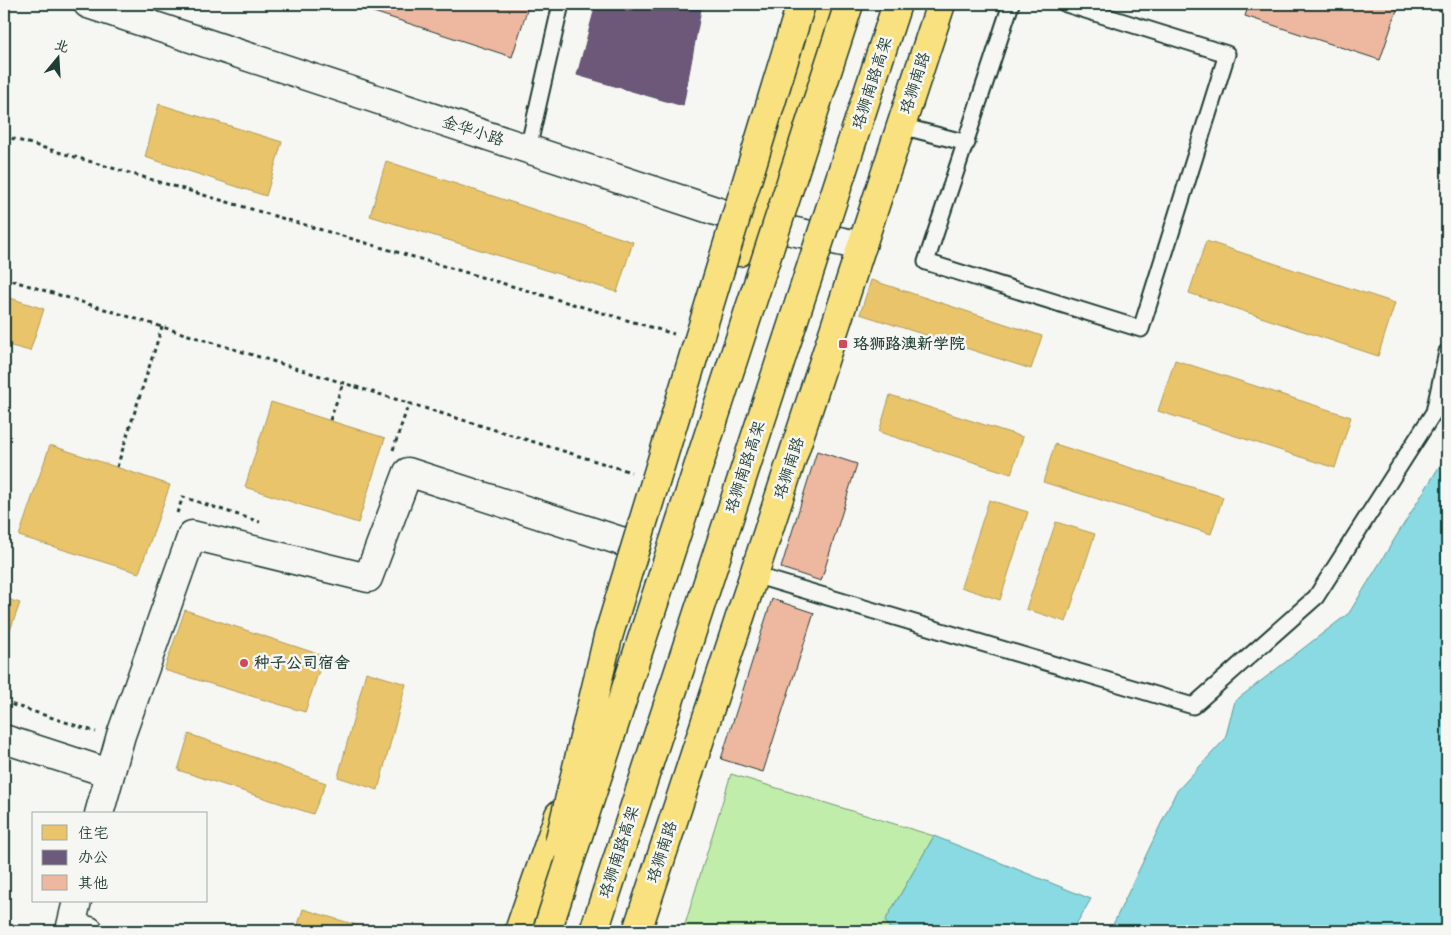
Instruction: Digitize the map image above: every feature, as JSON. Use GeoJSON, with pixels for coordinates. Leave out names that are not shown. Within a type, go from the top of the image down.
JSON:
{"type":"FeatureCollection","features":[{"type":"Feature","properties":{"kind":"main road"},"geometry":{"type":"LineString","coordinates":[[539,931],[608,637],[801,4]]}},
{"type":"Feature","properties":{"kind":"main road"},"geometry":{"type":"LineString","coordinates":[[519,931],[568,785],[819,4]]}},
{"type":"Feature","properties":{"kind":"main road"},"geometry":{"type":"LineString","coordinates":[[547,931],[849,4]]}},
{"type":"Feature","properties":{"kind":"main road","name":"珞狮南路高架"},"geometry":{"type":"LineString","coordinates":[[594,931],[897,4]]}},
{"type":"Feature","properties":{"kind":"main road","name":"珞狮南路"},"geometry":{"type":"LineString","coordinates":[[636,931],[941,4]]}},
{"type":"Feature","properties":{"kind":"street","name":"金华小路"},"geometry":{"type":"LineString","coordinates":[[88,4],[749,222],[862,246]]}},
{"type":"Feature","properties":{"kind":"street"},"geometry":{"type":"LineString","coordinates":[[99,812],[109,773],[192,535],[368,578],[408,472],[636,546]]}},
{"type":"Feature","properties":{"kind":"street"},"geometry":{"type":"LineString","coordinates":[[4,739],[109,773]]}},
{"type":"Feature","properties":{"kind":"street"},"geometry":{"type":"LineString","coordinates":[[77,902],[71,926],[89,931]]}},
{"type":"Feature","properties":{"kind":"lane"},"geometry":{"type":"LineString","coordinates":[[528,149],[561,4]]}},
{"type":"Feature","properties":{"kind":"lane"},"geometry":{"type":"LineString","coordinates":[[1011,4],[967,143],[926,262],[1141,329],[1226,54],[1066,4]]}},
{"type":"Feature","properties":{"kind":"lane"},"geometry":{"type":"LineString","coordinates":[[901,126],[967,143]]}},
{"type":"Feature","properties":{"kind":"lane"},"geometry":{"type":"LineString","coordinates":[[754,575],[1193,706],[1316,597],[1434,412],[1447,352]]}},
{"type":"Feature","properties":{"kind":"path"},"geometry":{"type":"LineString","coordinates":[[4,136],[699,342]]}},
{"type":"Feature","properties":{"kind":"path"},"geometry":{"type":"LineString","coordinates":[[4,278],[636,473]]}},
{"type":"Feature","properties":{"kind":"path"},"geometry":{"type":"LineString","coordinates":[[117,468],[162,327]]}},
{"type":"Feature","properties":{"kind":"path"},"geometry":{"type":"LineString","coordinates":[[330,420],[343,383]]}},
{"type":"Feature","properties":{"kind":"path"},"geometry":{"type":"LineString","coordinates":[[389,459],[409,403]]}},
{"type":"Feature","properties":{"kind":"path"},"geometry":{"type":"LineString","coordinates":[[176,515],[183,497],[265,524]]}},
{"type":"Feature","properties":{"kind":"path"},"geometry":{"type":"LineString","coordinates":[[4,702],[99,733]]}},
{"type":"Feature","properties":{"kind":"path"},"geometry":{"type":"LineString","coordinates":[[4,924],[22,931]]}},
{"type":"Feature","properties":{"kind":"green space"},"geometry":{"type":"Polygon","coordinates":[[[731,774],[934,836],[885,921],[892,931],[683,931],[731,774]]]}},
{"type":"Feature","properties":{"kind":"water"},"geometry":{"type":"Polygon","coordinates":[[[1447,454],[1447,931],[1110,931],[1176,792],[1225,739],[1235,701],[1349,613],[1447,454]]]}},
{"type":"Feature","properties":{"kind":"water"},"geometry":{"type":"Polygon","coordinates":[[[934,836],[1091,899],[1072,931],[892,931],[885,921],[934,836]]]}},
{"type":"Feature","properties":{"kind":"building: 住宅"},"geometry":{"type":"Polygon","coordinates":[[[159,104],[282,142],[266,196],[145,157],[159,104]]]}},
{"type":"Feature","properties":{"kind":"building: 住宅"},"geometry":{"type":"Polygon","coordinates":[[[386,161],[633,242],[617,292],[370,216],[386,161]]]}},
{"type":"Feature","properties":{"kind":"building: 住宅"},"geometry":{"type":"Polygon","coordinates":[[[1206,241],[1395,303],[1378,356],[1189,293],[1206,241]]]}},
{"type":"Feature","properties":{"kind":"building: 住宅"},"geometry":{"type":"Polygon","coordinates":[[[871,280],[1042,336],[1031,369],[860,314],[871,280]]]}},
{"type":"Feature","properties":{"kind":"building: 住宅"},"geometry":{"type":"Polygon","coordinates":[[[4,296],[44,309],[30,351],[4,344],[4,296]]]}},
{"type":"Feature","properties":{"kind":"building: 住宅"},"geometry":{"type":"Polygon","coordinates":[[[1175,360],[1351,417],[1335,468],[1158,411],[1175,360]]]}},
{"type":"Feature","properties":{"kind":"building: 住宅"},"geometry":{"type":"Polygon","coordinates":[[[890,395],[1023,437],[1011,474],[879,432],[890,395]]]}},
{"type":"Feature","properties":{"kind":"building: 住宅"},"geometry":{"type":"Polygon","coordinates":[[[271,402],[385,438],[358,523],[245,487],[271,402]]]}},
{"type":"Feature","properties":{"kind":"building: 住宅"},"geometry":{"type":"Polygon","coordinates":[[[1055,444],[1223,497],[1211,534],[1043,482],[1055,444]]]}},
{"type":"Feature","properties":{"kind":"building: 住宅"},"geometry":{"type":"Polygon","coordinates":[[[50,445],[170,485],[139,573],[19,536],[50,445]]]}},
{"type":"Feature","properties":{"kind":"building: 住宅"},"geometry":{"type":"Polygon","coordinates":[[[989,500],[1028,512],[1000,600],[961,587],[989,500]]]}},
{"type":"Feature","properties":{"kind":"building: 住宅"},"geometry":{"type":"Polygon","coordinates":[[[1056,522],[1095,534],[1066,622],[1026,609],[1056,522]]]}},
{"type":"Feature","properties":{"kind":"building: 住宅"},"geometry":{"type":"Polygon","coordinates":[[[4,598],[20,603],[4,647],[4,598]]]}},
{"type":"Feature","properties":{"kind":"building: 住宅","name":"种子公司宿舍"},"geometry":{"type":"Polygon","coordinates":[[[185,610],[324,656],[305,712],[164,670],[185,610]]]}},
{"type":"Feature","properties":{"kind":"building: 住宅","name":"种子公司宿舍"},"geometry":{"type":"Polygon","coordinates":[[[366,672],[406,684],[378,790],[338,777],[366,672]]]}},
{"type":"Feature","properties":{"kind":"building: 住宅"},"geometry":{"type":"Polygon","coordinates":[[[189,734],[326,783],[313,814],[178,770],[189,734]]]}},
{"type":"Feature","properties":{"kind":"building: 住宅"},"geometry":{"type":"Polygon","coordinates":[[[303,909],[376,931],[296,931],[303,909]]]}},
{"type":"Feature","properties":{"kind":"building: 办公"},"geometry":{"type":"Polygon","coordinates":[[[596,4],[702,4],[683,106],[577,75],[596,4]]]}},
{"type":"Feature","properties":{"kind":"building: 其他"},"geometry":{"type":"Polygon","coordinates":[[[349,4],[529,4],[512,57],[349,4]]]}},
{"type":"Feature","properties":{"kind":"building: 其他"},"geometry":{"type":"Polygon","coordinates":[[[1212,4],[1225,4],[1224,8],[1212,4]]]}},
{"type":"Feature","properties":{"kind":"building: 其他"},"geometry":{"type":"Polygon","coordinates":[[[1249,4],[1399,4],[1380,60],[1245,16],[1249,4]]]}},
{"type":"Feature","properties":{"kind":"building: 其他"},"geometry":{"type":"Polygon","coordinates":[[[817,451],[857,464],[821,581],[781,568],[817,451]]]}},
{"type":"Feature","properties":{"kind":"building: 其他"},"geometry":{"type":"Polygon","coordinates":[[[772,599],[814,613],[763,772],[721,759],[772,599]]]}},
{"type":"Feature","properties":{"kind":"place","name":"珞狮路澳新学院"},"geometry":{"type":"Point","coordinates":[843,344]}},
{"type":"Feature","properties":{"kind":"place","name":"种子公司宿舍"},"geometry":{"type":"Point","coordinates":[244,663]}}]}
